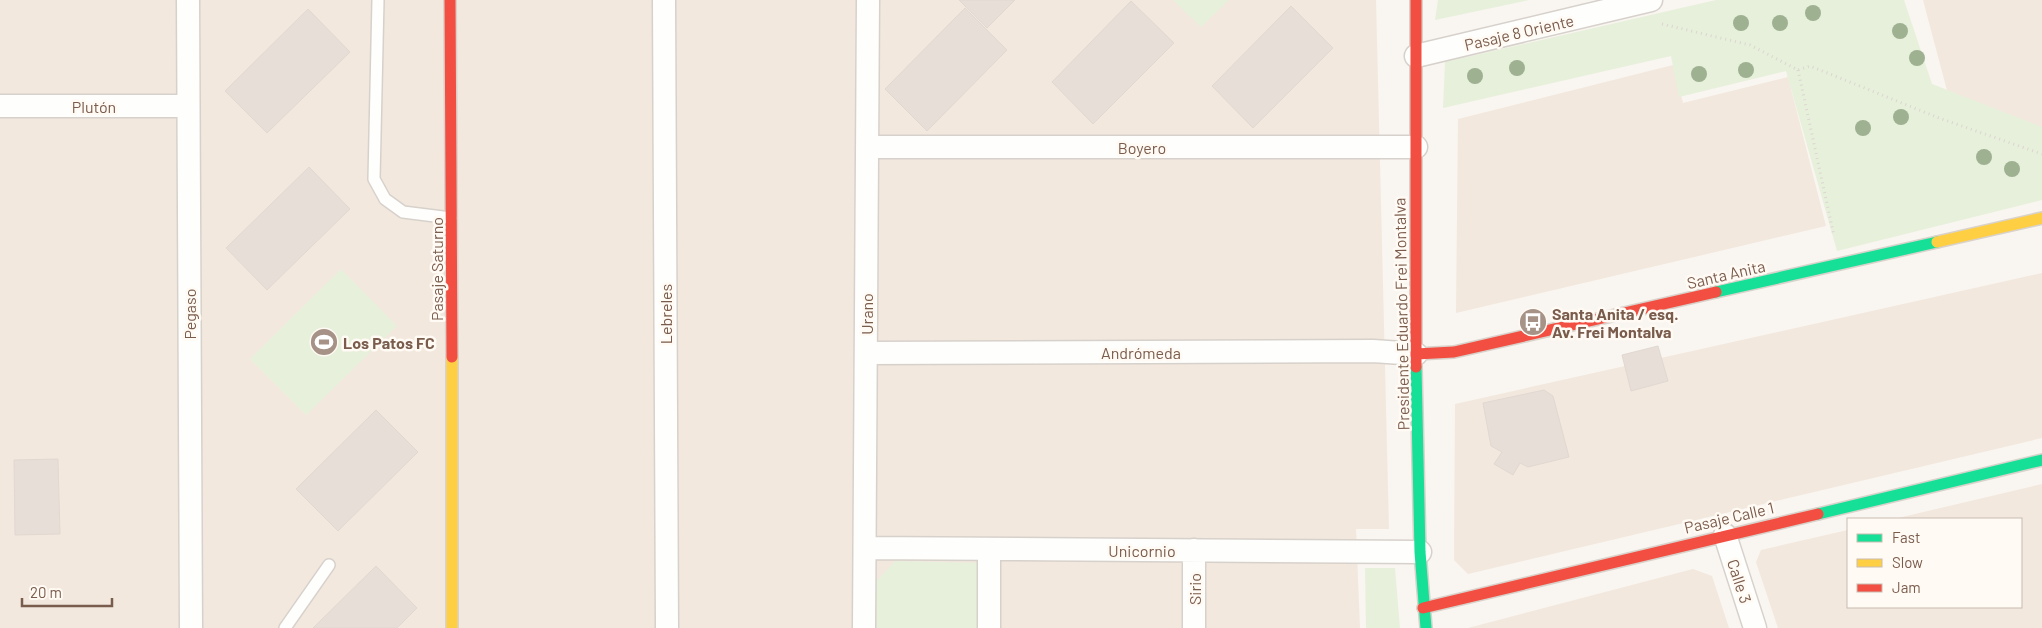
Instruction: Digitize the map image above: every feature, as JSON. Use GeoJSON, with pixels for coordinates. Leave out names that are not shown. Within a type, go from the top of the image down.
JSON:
{"type":"FeatureCollection","features":[{"type":"Feature","properties":{"kind":"street","name":"Pegaso"},"geometry":{"type":"LineString","coordinates":[[188,0],[191,628]]}},
{"type":"Feature","properties":{"kind":"street","name":"Pasaje Saturno"},"geometry":{"type":"LineString","coordinates":[[450,0],[452,628]]}},
{"type":"Feature","properties":{"kind":"street","name":"Lebreles"},"geometry":{"type":"LineString","coordinates":[[664,0],[666,628]]}},
{"type":"Feature","properties":{"kind":"street","name":"Urano"},"geometry":{"type":"LineString","coordinates":[[864,628],[868,0]]}},
{"type":"Feature","properties":{"kind":"street","name":"Presidente Eduardo Frei Montalva"},"geometry":{"type":"LineString","coordinates":[[1416,0],[1416,354],[1420,552],[1426,628]]}},
{"type":"Feature","properties":{"kind":"street","name":"Pasaje 8 Oriente"},"geometry":{"type":"LineString","coordinates":[[1416,56],[1651,0]]}},
{"type":"Feature","properties":{"kind":"street","name":"Plutón"},"geometry":{"type":"LineString","coordinates":[[0,106],[188,106]]}},
{"type":"Feature","properties":{"kind":"street","name":"Boyero"},"geometry":{"type":"LineString","coordinates":[[867,147],[1416,147]]}},
{"type":"Feature","properties":{"kind":"street","name":"Santa Anita"},"geometry":{"type":"LineString","coordinates":[[1416,354],[1454,352],[2042,218]]}},
{"type":"Feature","properties":{"kind":"street","name":"Andrómeda"},"geometry":{"type":"LineString","coordinates":[[866,353],[1374,351],[1416,354]]}},
{"type":"Feature","properties":{"kind":"street","name":"Pasaje Calle 1"},"geometry":{"type":"LineString","coordinates":[[1423,608],[2042,460]]}},
{"type":"Feature","properties":{"kind":"street","name":"Calle 3"},"geometry":{"type":"LineString","coordinates":[[1725,535],[1755,628]]}},
{"type":"Feature","properties":{"kind":"street","name":"Unicornio"},"geometry":{"type":"LineString","coordinates":[[865,548],[1420,552]]}},
{"type":"Feature","properties":{"kind":"street"},"geometry":{"type":"LineString","coordinates":[[989,549],[989,628]]}},
{"type":"Feature","properties":{"kind":"street","name":"Sirio"},"geometry":{"type":"LineString","coordinates":[[1194,550],[1194,628]]}},
{"type":"Feature","properties":{"kind":"lane"},"geometry":{"type":"LineString","coordinates":[[378,0],[374,179],[385,199],[403,212],[452,218]]}},
{"type":"Feature","properties":{"kind":"lane"},"geometry":{"type":"LineString","coordinates":[[285,628],[329,564]]}},
{"type":"Feature","properties":{"kind":"path"},"geometry":{"type":"LineString","coordinates":[[1654,22],[1750,45],[1798,70],[1810,66],[1939,118],[2042,154]]}},
{"type":"Feature","properties":{"kind":"path"},"geometry":{"type":"LineString","coordinates":[[1798,70],[1840,265]]}},
{"type":"Feature","properties":{"kind":"shaded area"},"geometry":{"type":"Polygon","coordinates":[[[0,0],[1376,0],[1389,529],[1356,529],[1360,628],[0,628],[0,0]]]}},
{"type":"Feature","properties":{"kind":"shaded area"},"geometry":{"type":"Polygon","coordinates":[[[1923,0],[2042,0],[2042,132],[1949,98],[1923,0]]]}},
{"type":"Feature","properties":{"kind":"shaded area"},"geometry":{"type":"Polygon","coordinates":[[[1673,65],[1683,103],[1788,77],[1826,226],[1456,313],[1458,119],[1673,65]]]}},
{"type":"Feature","properties":{"kind":"shaded area"},"geometry":{"type":"Polygon","coordinates":[[[2042,273],[2042,438],[1468,574],[1454,560],[1455,404],[2042,273]]]}},
{"type":"Feature","properties":{"kind":"shaded area"},"geometry":{"type":"Polygon","coordinates":[[[2042,484],[2042,628],[1778,628],[1756,562],[1761,550],[1847,530],[1847,608],[2022,608],[2022,518],[1898,518],[2042,484]]]}},
{"type":"Feature","properties":{"kind":"shaded area"},"geometry":{"type":"Polygon","coordinates":[[[1693,569],[1712,576],[1729,628],[1468,628],[1693,569]]]}},
{"type":"Feature","properties":{"kind":"green space"},"geometry":{"type":"Polygon","coordinates":[[[1173,0],[1229,0],[1201,27],[1173,0]]]}},
{"type":"Feature","properties":{"kind":"green space"},"geometry":{"type":"Polygon","coordinates":[[[1438,0],[1529,0],[1435,20],[1438,0]]]}},
{"type":"Feature","properties":{"kind":"green space"},"geometry":{"type":"Polygon","coordinates":[[[1716,0],[1904,0],[1932,84],[2042,127],[2042,200],[1837,251],[1786,71],[1679,97],[1671,56],[1443,108],[1445,62],[1716,0]]]}},
{"type":"Feature","properties":{"kind":"green space","name":"Los Patos FC"},"geometry":{"type":"Polygon","coordinates":[[[341,269],[397,326],[306,415],[250,359],[341,269]]]}},
{"type":"Feature","properties":{"kind":"green space"},"geometry":{"type":"Polygon","coordinates":[[[895,561],[977,563],[977,628],[875,628],[874,584],[895,561]]]}},
{"type":"Feature","properties":{"kind":"green space"},"geometry":{"type":"Polygon","coordinates":[[[1365,568],[1395,568],[1400,628],[1366,628],[1365,568]]]}},
{"type":"Feature","properties":{"kind":"building"},"geometry":{"type":"Polygon","coordinates":[[[959,0],[1015,0],[987,28],[959,0]]]}},
{"type":"Feature","properties":{"kind":"building"},"geometry":{"type":"Polygon","coordinates":[[[1131,1],[1174,43],[1093,124],[1052,82],[1131,1]]]}},
{"type":"Feature","properties":{"kind":"building"},"geometry":{"type":"Polygon","coordinates":[[[1291,6],[1333,48],[1253,128],[1212,86],[1291,6]]]}},
{"type":"Feature","properties":{"kind":"building"},"geometry":{"type":"Polygon","coordinates":[[[965,8],[1007,50],[927,131],[885,89],[965,8]]]}},
{"type":"Feature","properties":{"kind":"building"},"geometry":{"type":"Polygon","coordinates":[[[308,9],[350,52],[267,133],[225,91],[308,9]]]}},
{"type":"Feature","properties":{"kind":"building"},"geometry":{"type":"Polygon","coordinates":[[[309,167],[350,209],[267,290],[226,248],[309,167]]]}},
{"type":"Feature","properties":{"kind":"building"},"geometry":{"type":"Polygon","coordinates":[[[1658,346],[1668,381],[1631,391],[1622,355],[1658,346]]]}},
{"type":"Feature","properties":{"kind":"building"},"geometry":{"type":"Polygon","coordinates":[[[1544,390],[1553,396],[1569,457],[1528,467],[1520,463],[1513,475],[1494,464],[1502,452],[1491,446],[1483,403],[1544,390]]]}},
{"type":"Feature","properties":{"kind":"building"},"geometry":{"type":"Polygon","coordinates":[[[376,410],[418,452],[338,531],[296,489],[376,410]]]}},
{"type":"Feature","properties":{"kind":"building"},"geometry":{"type":"Polygon","coordinates":[[[58,459],[60,534],[15,535],[14,460],[58,459]]]}},
{"type":"Feature","properties":{"kind":"building"},"geometry":{"type":"Polygon","coordinates":[[[376,566],[417,608],[397,628],[313,628],[376,566]]]}},
{"type":"Feature","properties":{"kind":"traffic: fast"},"geometry":{"type":"LineString","coordinates":[[1716,292],[1937,242]]}},
{"type":"Feature","properties":{"kind":"traffic: fast"},"geometry":{"type":"LineString","coordinates":[[1416,367],[1420,552],[1426,628]]}},
{"type":"Feature","properties":{"kind":"traffic: fast"},"geometry":{"type":"LineString","coordinates":[[1818,514],[2042,460]]}},
{"type":"Feature","properties":{"kind":"traffic: slow"},"geometry":{"type":"LineString","coordinates":[[1937,242],[2042,218]]}},
{"type":"Feature","properties":{"kind":"traffic: slow"},"geometry":{"type":"LineString","coordinates":[[452,357],[452,628]]}},
{"type":"Feature","properties":{"kind":"traffic: jam"},"geometry":{"type":"LineString","coordinates":[[450,0],[452,357]]}},
{"type":"Feature","properties":{"kind":"traffic: jam"},"geometry":{"type":"LineString","coordinates":[[1416,0],[1416,367]]}},
{"type":"Feature","properties":{"kind":"traffic: jam"},"geometry":{"type":"LineString","coordinates":[[1416,354],[1454,352],[1716,292]]}},
{"type":"Feature","properties":{"kind":"traffic: jam"},"geometry":{"type":"LineString","coordinates":[[1423,608],[1818,514]]}},
{"type":"Feature","properties":{"kind":"place","name":"Santa Anita / esq. Av. Frei Montalva"},"geometry":{"type":"Point","coordinates":[1533,322]}},
{"type":"Feature","properties":{"kind":"place","name":"Los Patos FC"},"geometry":{"type":"Point","coordinates":[324,342]}}]}
